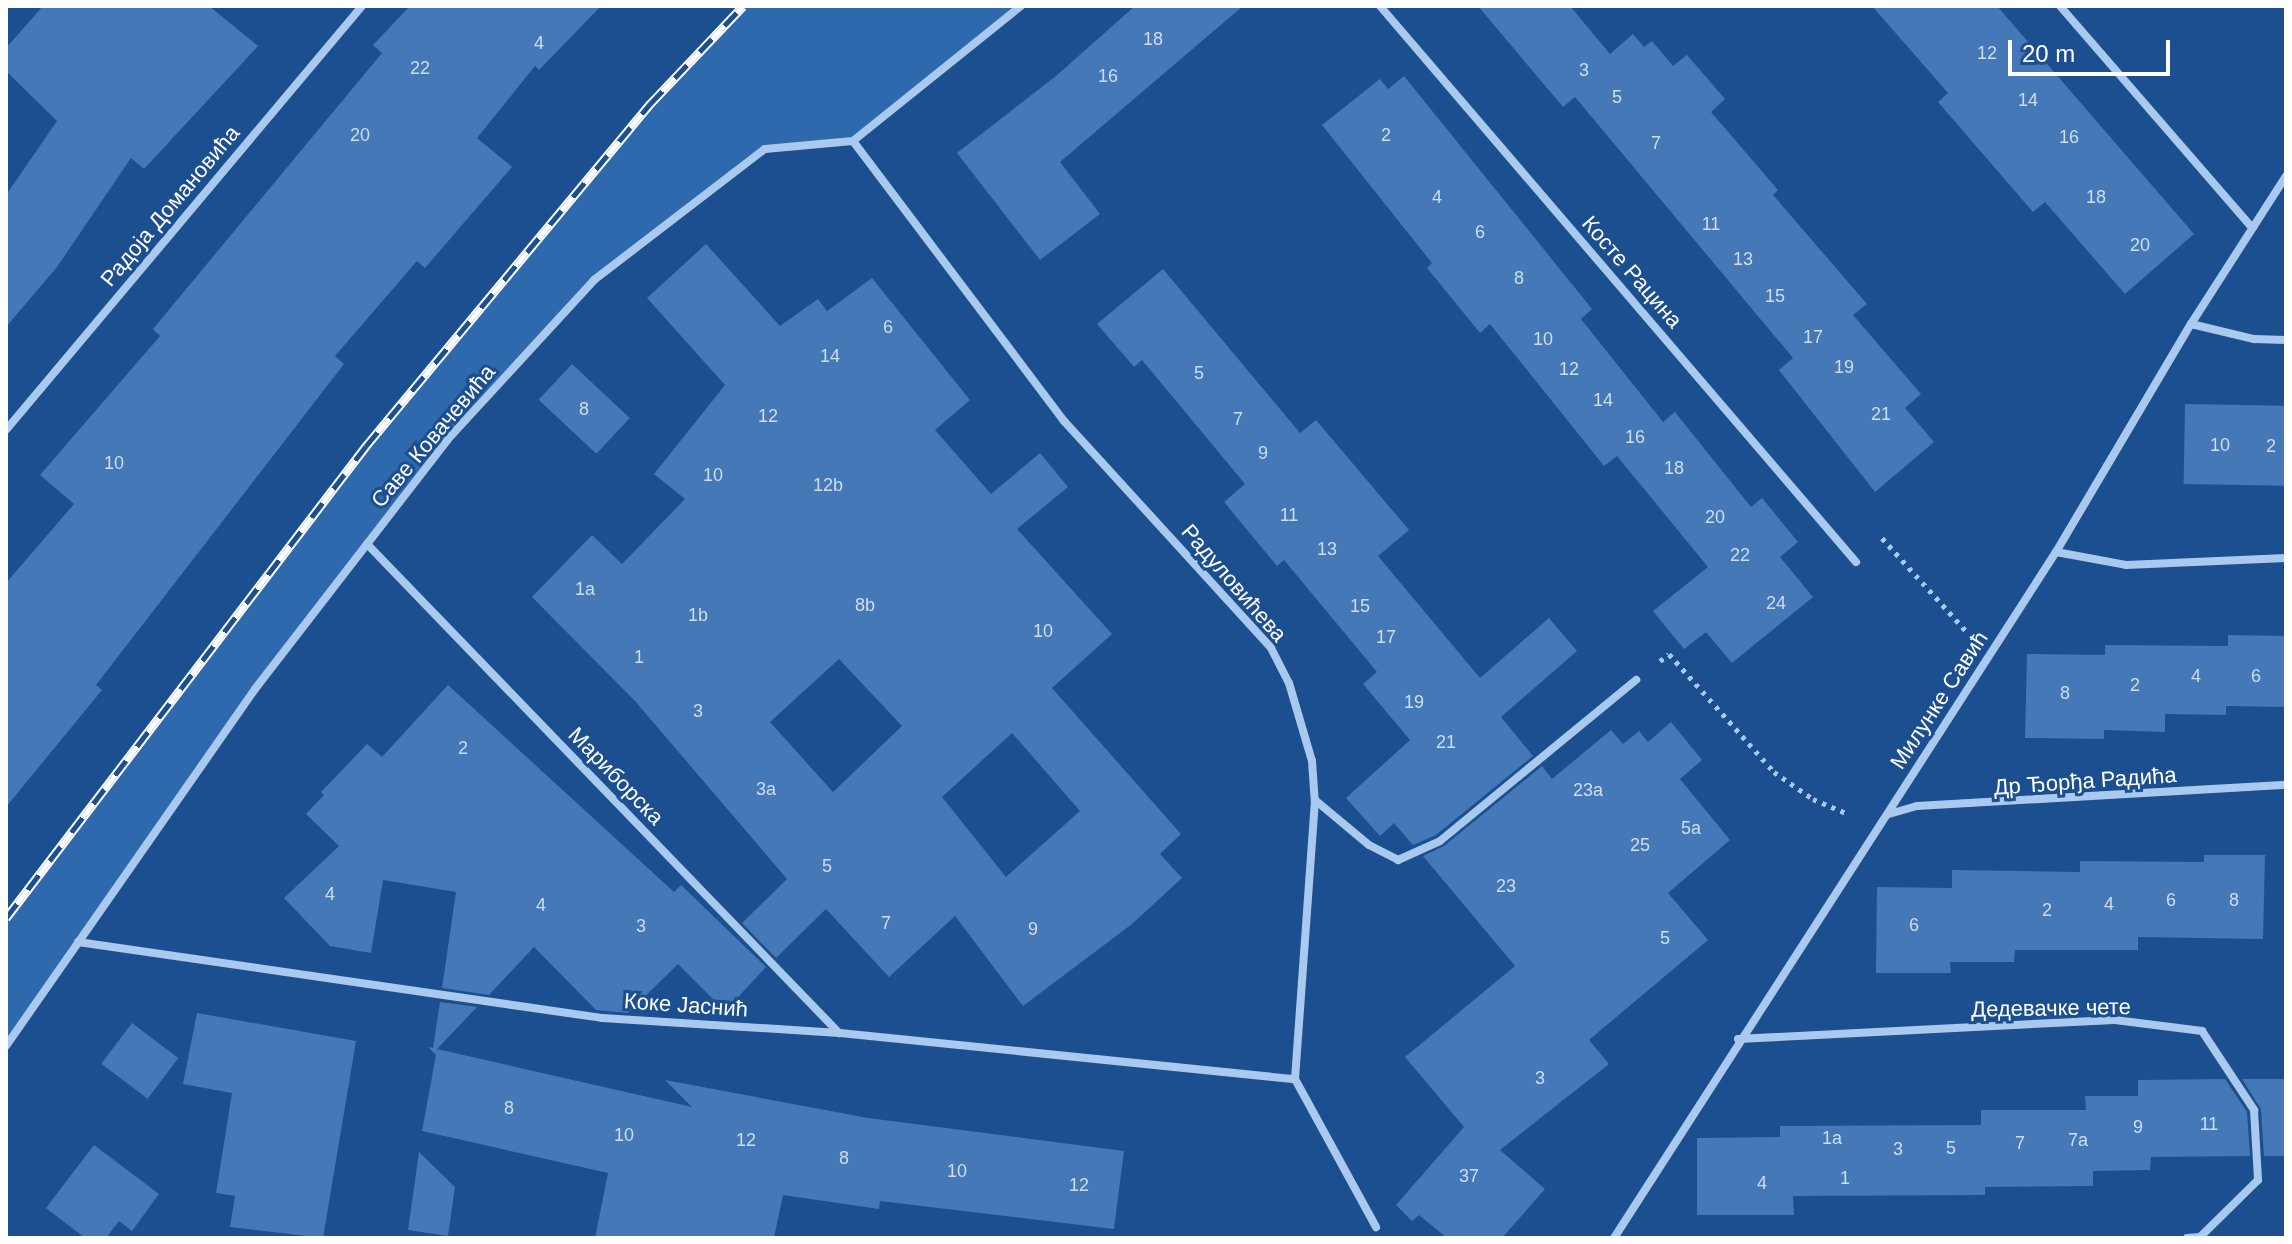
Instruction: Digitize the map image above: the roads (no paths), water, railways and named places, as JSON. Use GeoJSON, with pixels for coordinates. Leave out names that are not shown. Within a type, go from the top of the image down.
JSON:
{"type":"FeatureCollection","features":[{"type":"Feature","properties":{"kind":"street","name":"Радоја Домановића"},"geometry":{"type":"LineString","coordinates":[[6,430],[362,6]]}},
{"type":"Feature","properties":{"kind":"street"},"geometry":{"type":"LineString","coordinates":[[853,141],[1021,6]]}},
{"type":"Feature","properties":{"kind":"street","name":"Косте Рацина"},"geometry":{"type":"LineString","coordinates":[[1380,6],[1856,562]]}},
{"type":"Feature","properties":{"kind":"street"},"geometry":{"type":"LineString","coordinates":[[2060,6],[2252,228]]}},
{"type":"Feature","properties":{"kind":"street","name":"Саве Ковачевића"},"geometry":{"type":"LineString","coordinates":[[6,1046],[255,689],[448,439],[594,280],[765,149],[853,141]]}},
{"type":"Feature","properties":{"kind":"street","name":"Радуловићева"},"geometry":{"type":"LineString","coordinates":[[853,141],[1064,421],[1271,648],[1303,724],[1315,800],[1295,1079]]}},
{"type":"Feature","properties":{"kind":"street","name":"Милунке Савић"},"geometry":{"type":"LineString","coordinates":[[1614,1238],[1738,1039],[1888,814],[2056,552],[2191,324],[2286,176]]}},
{"type":"Feature","properties":{"kind":"street"},"geometry":{"type":"LineString","coordinates":[[2191,324],[2254,339],[2286,340]]}},
{"type":"Feature","properties":{"kind":"street","name":"Мариборска"},"geometry":{"type":"LineString","coordinates":[[367,544],[840,1033]]}},
{"type":"Feature","properties":{"kind":"street"},"geometry":{"type":"LineString","coordinates":[[2056,552],[2126,565],[2286,558]]}},
{"type":"Feature","properties":{"kind":"street"},"geometry":{"type":"LineString","coordinates":[[1315,800],[1369,845],[1398,860],[1440,841],[1636,680]]}},
{"type":"Feature","properties":{"kind":"street","name":"Др Ђорђа Радића"},"geometry":{"type":"LineString","coordinates":[[1888,814],[1917,806],[2286,785]]}},
{"type":"Feature","properties":{"kind":"street","name":"Коке Јаснић"},"geometry":{"type":"LineString","coordinates":[[78,942],[602,1018],[840,1033],[1295,1079]]}},
{"type":"Feature","properties":{"kind":"street","name":"Дедевачке чете"},"geometry":{"type":"LineString","coordinates":[[1738,1039],[2115,1020],[2202,1031],[2254,1110],[2258,1180],[2200,1237],[2187,1238]]}},
{"type":"Feature","properties":{"kind":"street"},"geometry":{"type":"LineString","coordinates":[[1295,1079],[1376,1227]]}},
{"type":"Feature","properties":{"kind":"railway"},"geometry":{"type":"LineString","coordinates":[[6,918],[366,446],[650,104],[743,6]]}}]}
